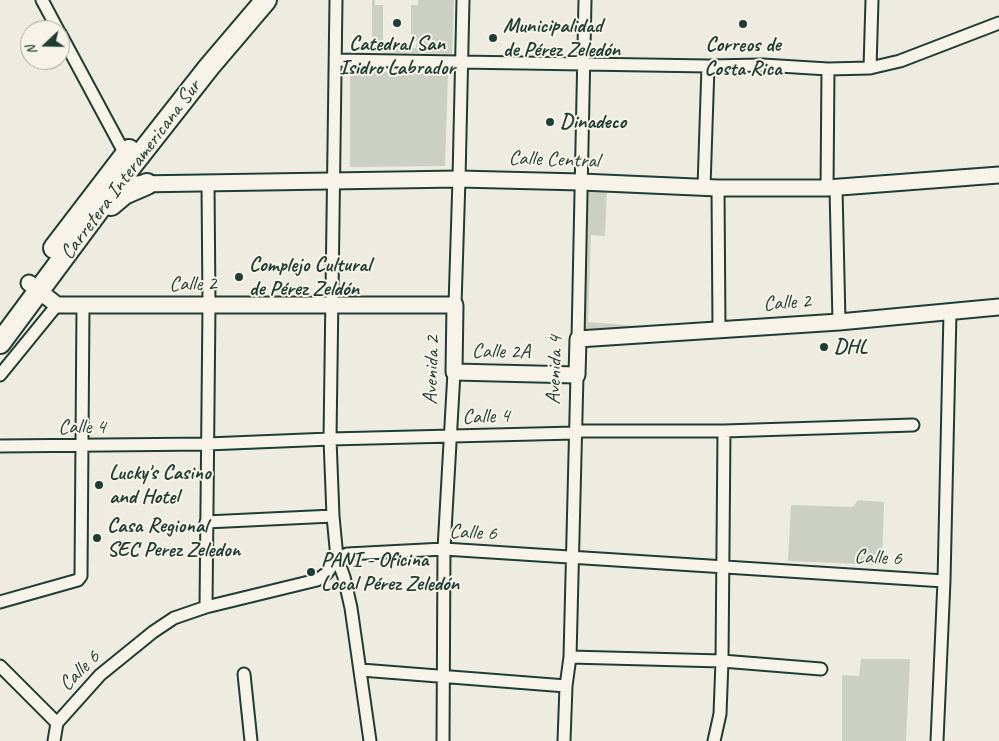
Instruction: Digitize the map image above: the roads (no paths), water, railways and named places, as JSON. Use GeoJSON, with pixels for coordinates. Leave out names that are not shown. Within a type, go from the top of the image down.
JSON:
{"type":"FeatureCollection","features":[{"type":"Feature","properties":{"kind":"highway","name":"Carretera Interamericana Sur"},"geometry":{"type":"LineString","coordinates":[[0,321],[95,217],[125,154],[249,0]]}},
{"type":"Feature","properties":{"kind":"highway","name":"Carretera Interamericana Sur"},"geometry":{"type":"LineString","coordinates":[[0,343],[34,286],[116,176],[266,0]]}},
{"type":"Feature","properties":{"kind":"highway"},"geometry":{"type":"LineString","coordinates":[[95,217],[124,194],[146,184]]}},
{"type":"Feature","properties":{"kind":"main road","name":"Calle Central"},"geometry":{"type":"LineString","coordinates":[[116,176],[132,184],[459,179],[711,188],[831,188],[999,175]]}},
{"type":"Feature","properties":{"kind":"main road"},"geometry":{"type":"LineString","coordinates":[[34,286],[57,305]]}},
{"type":"Feature","properties":{"kind":"main road","name":"Calle 2"},"geometry":{"type":"LineString","coordinates":[[57,305],[455,305]]}},
{"type":"Feature","properties":{"kind":"main road","name":"Avenida 2"},"geometry":{"type":"LineString","coordinates":[[454,372],[455,305]]}},
{"type":"Feature","properties":{"kind":"main road","name":"Calle 2"},"geometry":{"type":"LineString","coordinates":[[578,340],[839,322],[999,307]]}},
{"type":"Feature","properties":{"kind":"main road","name":"Avenida 4"},"geometry":{"type":"LineString","coordinates":[[577,375],[578,340]]}},
{"type":"Feature","properties":{"kind":"main road","name":"Calle 2A"},"geometry":{"type":"LineString","coordinates":[[454,372],[577,375]]}},
{"type":"Feature","properties":{"kind":"street"},"geometry":{"type":"LineString","coordinates":[[336,0],[332,181],[330,439],[333,516],[337,558],[351,608],[370,741]]}},
{"type":"Feature","properties":{"kind":"street","name":"Avenida 2"},"geometry":{"type":"LineString","coordinates":[[455,305],[463,0]]}},
{"type":"Feature","properties":{"kind":"street","name":"Avenida 4"},"geometry":{"type":"LineString","coordinates":[[578,340],[585,0]]}},
{"type":"Feature","properties":{"kind":"street"},"geometry":{"type":"LineString","coordinates":[[870,68],[872,0]]}},
{"type":"Feature","properties":{"kind":"street"},"geometry":{"type":"LineString","coordinates":[[42,1],[53,20]]}},
{"type":"Feature","properties":{"kind":"street"},"geometry":{"type":"LineString","coordinates":[[336,60],[870,68],[900,61],[999,23]]}},
{"type":"Feature","properties":{"kind":"street"},"geometry":{"type":"LineString","coordinates":[[70,52],[125,154]]}},
{"type":"Feature","properties":{"kind":"street"},"geometry":{"type":"LineString","coordinates":[[708,66],[711,188],[719,329]]}},
{"type":"Feature","properties":{"kind":"street"},"geometry":{"type":"LineString","coordinates":[[828,68],[831,188],[839,322]]}},
{"type":"Feature","properties":{"kind":"street"},"geometry":{"type":"LineString","coordinates":[[206,607],[209,305],[208,183]]}},
{"type":"Feature","properties":{"kind":"street"},"geometry":{"type":"LineString","coordinates":[[0,375],[57,305]]}},
{"type":"Feature","properties":{"kind":"street"},"geometry":{"type":"LineString","coordinates":[[0,602],[78,580],[81,576],[82,306]]}},
{"type":"Feature","properties":{"kind":"street"},"geometry":{"type":"LineString","coordinates":[[937,741],[944,580],[950,312]]}},
{"type":"Feature","properties":{"kind":"street","name":"Avenida 2"},"geometry":{"type":"LineString","coordinates":[[443,741],[444,549],[454,372]]}},
{"type":"Feature","properties":{"kind":"street","name":"Avenida 4"},"geometry":{"type":"LineString","coordinates":[[564,741],[566,686],[570,657],[577,375]]}},
{"type":"Feature","properties":{"kind":"street","name":"Calle 4"},"geometry":{"type":"LineString","coordinates":[[0,446],[207,444],[575,433],[582,430],[724,431],[913,425]]}},
{"type":"Feature","properties":{"kind":"street"},"geometry":{"type":"LineString","coordinates":[[714,741],[720,714],[722,661],[724,431]]}},
{"type":"Feature","properties":{"kind":"street"},"geometry":{"type":"LineString","coordinates":[[206,522],[333,516]]}},
{"type":"Feature","properties":{"kind":"street","name":"Calle 6"},"geometry":{"type":"LineString","coordinates":[[57,723],[100,675],[153,632],[174,618],[206,607],[317,580],[327,573],[337,558],[347,554],[444,549],[944,580]]}},
{"type":"Feature","properties":{"kind":"street"},"geometry":{"type":"LineString","coordinates":[[570,657],[722,661],[821,668]]}},
{"type":"Feature","properties":{"kind":"street"},"geometry":{"type":"LineString","coordinates":[[0,666],[57,723],[54,741]]}},
{"type":"Feature","properties":{"kind":"street"},"geometry":{"type":"LineString","coordinates":[[360,670],[566,686]]}},
{"type":"Feature","properties":{"kind":"street"},"geometry":{"type":"LineString","coordinates":[[244,674],[251,741]]}},
{"type":"Feature","properties":{"kind":"place","name":"Catedral San Isidro Labrador"},"geometry":{"type":"Point","coordinates":[397,23]}},
{"type":"Feature","properties":{"kind":"place","name":"Correos de Costa Rica"},"geometry":{"type":"Point","coordinates":[743,24]}},
{"type":"Feature","properties":{"kind":"place","name":"Municipalidad de Pérez Zeledón"},"geometry":{"type":"Point","coordinates":[493,38]}},
{"type":"Feature","properties":{"kind":"place","name":"Dinadeco"},"geometry":{"type":"Point","coordinates":[550,122]}},
{"type":"Feature","properties":{"kind":"place","name":"Complejo Cultural de Pérez Zeldón"},"geometry":{"type":"Point","coordinates":[239,277]}},
{"type":"Feature","properties":{"kind":"place","name":"DHL"},"geometry":{"type":"Point","coordinates":[824,347]}},
{"type":"Feature","properties":{"kind":"place","name":"Lucky's Casino and Hotel"},"geometry":{"type":"Point","coordinates":[99,485]}},
{"type":"Feature","properties":{"kind":"place","name":"Casa Regional SEC Perez Zeledon"},"geometry":{"type":"Point","coordinates":[97,538]}},
{"type":"Feature","properties":{"kind":"place","name":"PANI - Oficina Local Pérez Zeledón"},"geometry":{"type":"Point","coordinates":[311,572]}}]}
